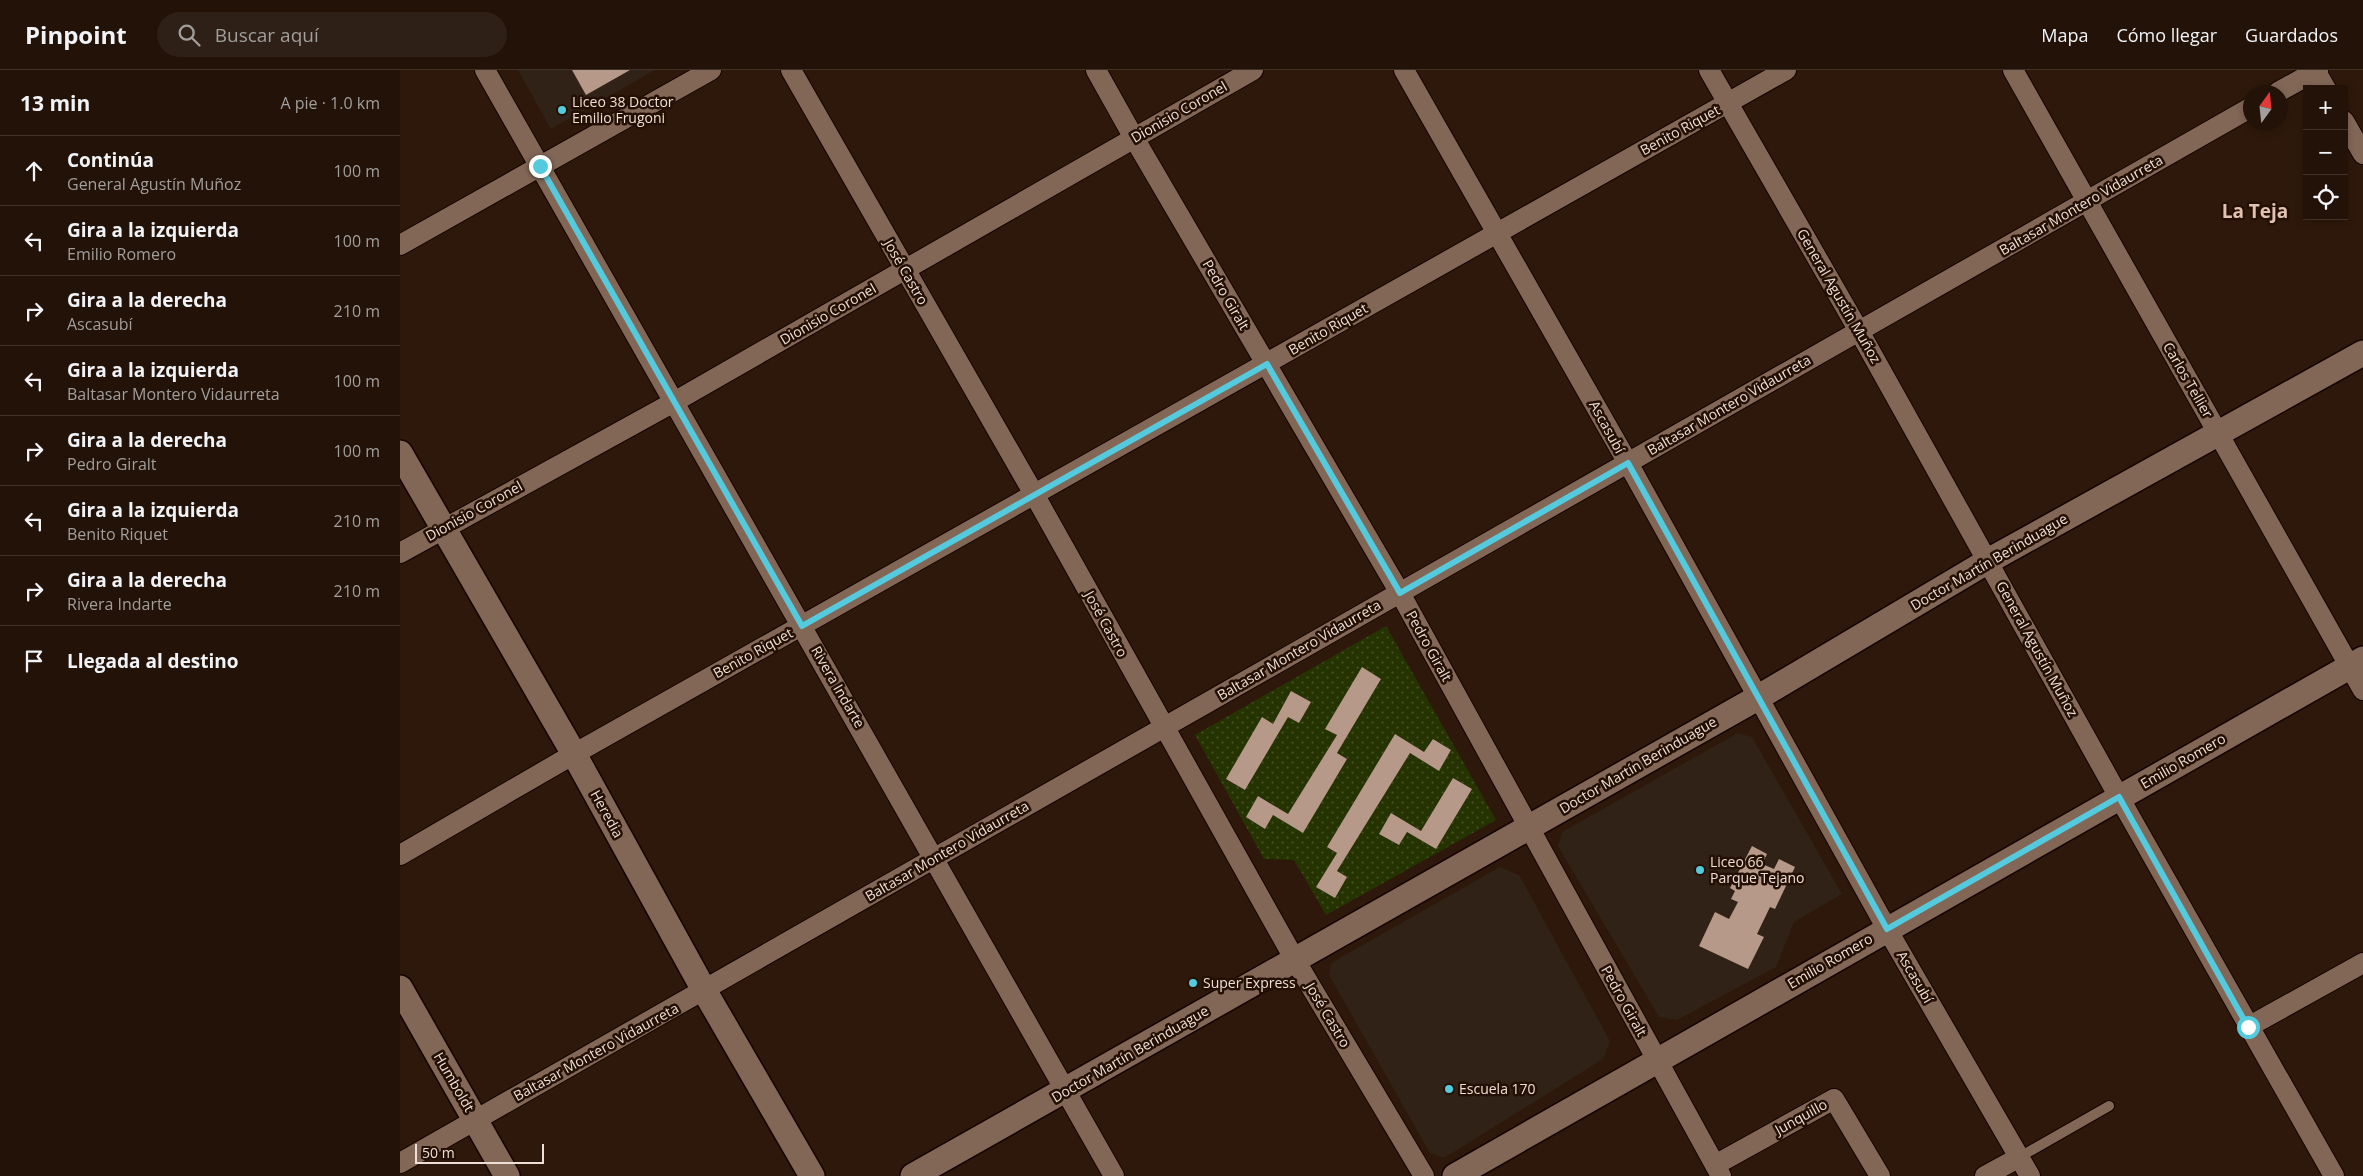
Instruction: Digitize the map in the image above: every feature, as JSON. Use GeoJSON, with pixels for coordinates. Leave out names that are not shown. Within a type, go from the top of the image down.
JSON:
{"type":"FeatureCollection","features":[{"type":"Feature","properties":{"kind":"street","name":"Rivera Indarte"},"geometry":{"type":"LineString","coordinates":[[485,70],[935,858],[1114,1176]]}},
{"type":"Feature","properties":{"kind":"street"},"geometry":{"type":"LineString","coordinates":[[400,245],[711,70]]}},
{"type":"Feature","properties":{"kind":"street","name":"José Castro"},"geometry":{"type":"LineString","coordinates":[[791,70],[1034,494],[1295,960],[1424,1176]]}},
{"type":"Feature","properties":{"kind":"street","name":"Pedro Giralt"},"geometry":{"type":"LineString","coordinates":[[1096,70],[1400,593],[1718,1170]]}},
{"type":"Feature","properties":{"kind":"street","name":"Dionisio Coronel"},"geometry":{"type":"LineString","coordinates":[[400,552],[674,402],[1253,70]]}},
{"type":"Feature","properties":{"kind":"street","name":"Ascasubí"},"geometry":{"type":"LineString","coordinates":[[1404,70],[1628,463],[1887,929],[2030,1176]]}},
{"type":"Feature","properties":{"kind":"street","name":"General Agustín Muñoz"},"geometry":{"type":"LineString","coordinates":[[1709,70],[1859,331],[2248,1027],[2334,1176]]}},
{"type":"Feature","properties":{"kind":"street","name":"Benito Riquet"},"geometry":{"type":"LineString","coordinates":[[400,855],[574,754],[1786,70]]}},
{"type":"Feature","properties":{"kind":"street","name":"Carlos Tellier"},"geometry":{"type":"LineString","coordinates":[[2013,70],[2219,434],[2356,663],[2363,690]]}},
{"type":"Feature","properties":{"kind":"street"},"geometry":{"type":"LineString","coordinates":[[2288,86],[2316,70],[2324,85]]}},
{"type":"Feature","properties":{"kind":"street","name":"Baltasar Montero Vidaurreta"},"geometry":{"type":"LineString","coordinates":[[400,1163],[2243,112]]}},
{"type":"Feature","properties":{"kind":"street"},"geometry":{"type":"LineString","coordinates":[[2348,128],[2363,154]]}},
{"type":"Feature","properties":{"kind":"street","name":"Doctor Martín Berinduague"},"geometry":{"type":"LineString","coordinates":[[913,1176],[1759,697],[1988,561],[2363,353]]}},
{"type":"Feature","properties":{"kind":"street","name":"Heredia"},"geometry":{"type":"LineString","coordinates":[[400,453],[574,754],[704,990],[812,1176]]}},
{"type":"Feature","properties":{"kind":"street","name":"Emilio Romero"},"geometry":{"type":"LineString","coordinates":[[1455,1176],[2356,663]]}},
{"type":"Feature","properties":{"kind":"street"},"geometry":{"type":"LineString","coordinates":[[2248,1027],[2363,963]]}},
{"type":"Feature","properties":{"kind":"street","name":"Humboldt"},"geometry":{"type":"LineString","coordinates":[[400,988],[507,1176]]}},
{"type":"Feature","properties":{"kind":"street","name":"Junquillo"},"geometry":{"type":"LineString","coordinates":[[1718,1170],[1834,1099],[1880,1176]]}},
{"type":"Feature","properties":{"kind":"street"},"geometry":{"type":"LineString","coordinates":[[1986,1176],[2018,1158]]}},
{"type":"Feature","properties":{"kind":"lane"},"geometry":{"type":"LineString","coordinates":[[2018,1158],[2109,1106]]}},
{"type":"Feature","properties":{"kind":"shaded area","name":"Liceo 38 Doctor Emilio Frugoni"},"geometry":{"type":"Polygon","coordinates":[[[518,70],[655,70],[551,129],[518,70]]]}},
{"type":"Feature","properties":{"kind":"shaded area","name":"Liceo 66 Parque Tejano"},"geometry":{"type":"Polygon","coordinates":[[[1738,733],[1752,737],[1842,894],[1794,922],[1776,967],[1677,1020],[1659,1017],[1558,846],[1562,832],[1738,733]]]}},
{"type":"Feature","properties":{"kind":"shaded area"},"geometry":{"type":"Polygon","coordinates":[[[1500,867],[1519,875],[1610,1041],[1603,1059],[1444,1158],[1430,1153],[1329,975],[1331,963],[1500,867]]]}},
{"type":"Feature","properties":{"kind":"green space"},"geometry":{"type":"Polygon","coordinates":[[[1386,626],[1496,820],[1326,915],[1294,860],[1264,859],[1195,735],[1386,626]],[[1363,668],[1326,729],[1337,735],[1288,814],[1259,796],[1246,817],[1265,829],[1273,815],[1303,832],[1347,759],[1337,753],[1381,679],[1363,668]],[[1291,691],[1273,724],[1262,718],[1226,780],[1245,790],[1288,717],[1299,723],[1311,702],[1291,691]],[[1395,734],[1327,847],[1337,853],[1316,887],[1335,898],[1347,877],[1337,871],[1410,753],[1439,771],[1451,750],[1433,739],[1424,752],[1395,734]],[[1453,778],[1421,831],[1391,813],[1379,834],[1398,845],[1407,832],[1436,849],[1472,789],[1453,778]]]}},
{"type":"Feature","properties":{"kind":"building"},"geometry":{"type":"Polygon","coordinates":[[[572,70],[630,70],[586,95],[572,70]]]}},
{"type":"Feature","properties":{"kind":"building"},"geometry":{"type":"Polygon","coordinates":[[[1362,667],[1381,679],[1337,753],[1347,759],[1303,833],[1273,815],[1265,829],[1246,817],[1258,796],[1288,814],[1337,735],[1325,729],[1362,667]]]}},
{"type":"Feature","properties":{"kind":"building"},"geometry":{"type":"Polygon","coordinates":[[[1291,691],[1311,702],[1299,723],[1288,717],[1245,790],[1226,779],[1262,717],[1273,724],[1291,691]]]}},
{"type":"Feature","properties":{"kind":"building"},"geometry":{"type":"Polygon","coordinates":[[[1395,734],[1424,752],[1433,739],[1451,750],[1439,771],[1410,753],[1337,871],[1347,877],[1335,898],[1316,887],[1337,853],[1327,847],[1395,734]]]}},
{"type":"Feature","properties":{"kind":"building"},"geometry":{"type":"Polygon","coordinates":[[[1453,778],[1472,789],[1436,849],[1407,832],[1399,845],[1379,834],[1391,813],[1421,831],[1453,778]]]}},
{"type":"Feature","properties":{"kind":"building"},"geometry":{"type":"Polygon","coordinates":[[[1752,846],[1767,854],[1762,864],[1774,869],[1779,859],[1795,867],[1775,909],[1770,907],[1757,934],[1764,937],[1748,969],[1699,946],[1715,912],[1729,919],[1738,902],[1731,899],[1735,891],[1730,888],[1752,846]]]}},
{"type":"Feature","properties":{"kind":"place","name":"Liceo 38 Doctor Emilio Frugoni"},"geometry":{"type":"Point","coordinates":[562,110]}},
{"type":"Feature","properties":{"kind":"place","name":"Liceo 66 Parque Tejano"},"geometry":{"type":"Point","coordinates":[1700,870]}},
{"type":"Feature","properties":{"kind":"place","name":"Super Express"},"geometry":{"type":"Point","coordinates":[1193,983]}},
{"type":"Feature","properties":{"kind":"place","name":"Escuela 170"},"geometry":{"type":"Point","coordinates":[1449,1089]}},
{"type":"Feature","properties":{"kind":"district","name":"La Teja"},"geometry":{"type":"Point","coordinates":[2255,211]}},
{"type":"Feature","properties":{"kind":"route"},"geometry":{"type":"LineString","coordinates":[[540,166],[802,626],[1267,364],[1400,593],[1628,463],[1887,929],[2119,797],[2248,1027]]}}]}
